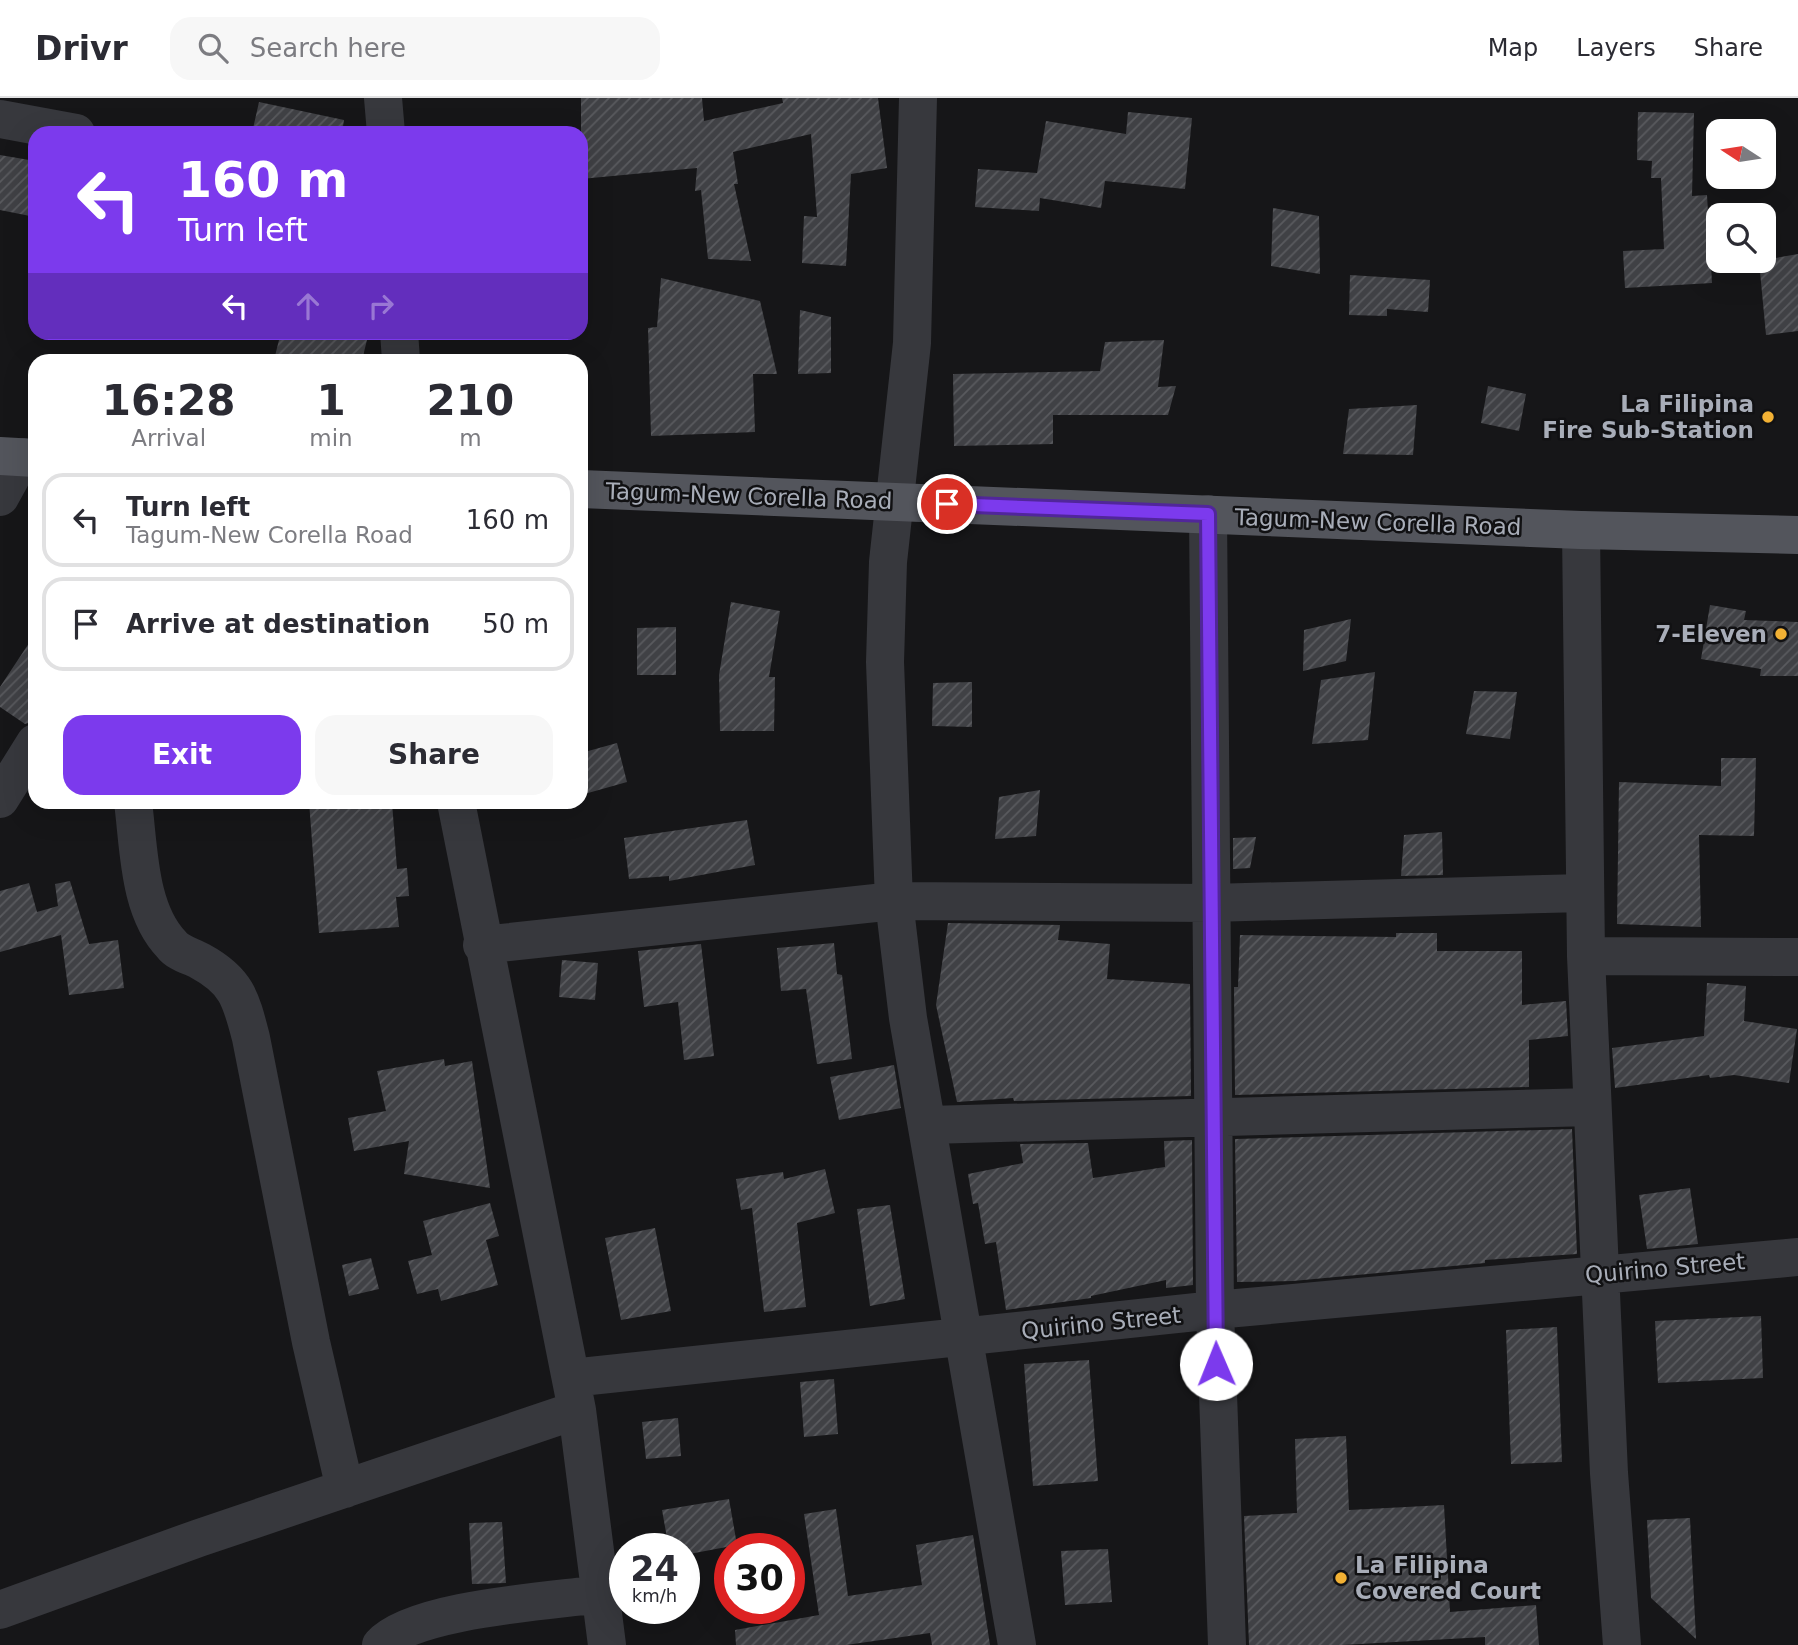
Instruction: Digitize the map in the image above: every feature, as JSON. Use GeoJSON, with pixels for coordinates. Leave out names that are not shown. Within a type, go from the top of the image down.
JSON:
{"type":"FeatureCollection","features":[{"type":"Feature","properties":{"kind":"main road","name":"Tagum-New Corella Road"},"geometry":{"type":"LineString","coordinates":[[588,489],[1581,530],[1798,535]]}},
{"type":"Feature","properties":{"kind":"street"},"geometry":{"type":"LineString","coordinates":[[383,98],[385,126]]}},
{"type":"Feature","properties":{"kind":"street"},"geometry":{"type":"LineString","coordinates":[[918,98],[912,343],[894,502],[885,662],[894,901],[908,1018],[929,1125],[1017,1645]]}},
{"type":"Feature","properties":{"kind":"street"},"geometry":{"type":"LineString","coordinates":[[0,118],[41,126]]}},
{"type":"Feature","properties":{"kind":"street"},"geometry":{"type":"LineString","coordinates":[[0,497],[19,457]]}},
{"type":"Feature","properties":{"kind":"street"},"geometry":{"type":"LineString","coordinates":[[1208,514],[1215,1310],[1227,1645]]}},
{"type":"Feature","properties":{"kind":"street"},"geometry":{"type":"LineString","coordinates":[[1581,530],[1586,956],[1609,1473],[1622,1645]]}},
{"type":"Feature","properties":{"kind":"street"},"geometry":{"type":"LineString","coordinates":[[0,799],[28,754]]}},
{"type":"Feature","properties":{"kind":"street"},"geometry":{"type":"LineString","coordinates":[[134,809],[144,887],[158,926],[173,947],[222,974],[240,996],[251,1038],[311,1342],[345,1489]]}},
{"type":"Feature","properties":{"kind":"street"},"geometry":{"type":"LineString","coordinates":[[457,809],[482,944],[574,1394],[607,1645]]}},
{"type":"Feature","properties":{"kind":"street"},"geometry":{"type":"LineString","coordinates":[[482,944],[894,901],[1211,903],[1584,893]]}},
{"type":"Feature","properties":{"kind":"street"},"geometry":{"type":"LineString","coordinates":[[1586,956],[1798,957]]}},
{"type":"Feature","properties":{"kind":"street"},"geometry":{"type":"LineString","coordinates":[[929,1125],[1592,1107]]}},
{"type":"Feature","properties":{"kind":"street","name":"Quirino Street"},"geometry":{"type":"LineString","coordinates":[[0,1610],[345,1489],[574,1394],[965,1338],[1215,1310],[1602,1272],[1798,1257]]}},
{"type":"Feature","properties":{"kind":"street"},"geometry":{"type":"LineString","coordinates":[[381,1645],[399,1630],[451,1615],[601,1594]]}},
{"type":"Feature","properties":{"kind":"building"},"geometry":{"type":"Polygon","coordinates":[[[581,98],[702,98],[704,121],[783,103],[782,98],[878,98],[887,168],[851,174],[846,266],[802,263],[804,216],[817,217],[811,134],[733,152],[738,184],[734,184],[751,261],[708,259],[701,190],[695,191],[697,168],[588,178],[588,126],[581,126],[581,98]]]}},
{"type":"Feature","properties":{"kind":"building"},"geometry":{"type":"Polygon","coordinates":[[[259,102],[344,120],[343,126],[254,126],[259,102]]]}},
{"type":"Feature","properties":{"kind":"building"},"geometry":{"type":"Polygon","coordinates":[[[1128,112],[1192,118],[1185,189],[1105,181],[1101,208],[1040,198],[1039,211],[975,207],[978,169],[1037,173],[1046,121],[1126,134],[1128,112]]]}},
{"type":"Feature","properties":{"kind":"building"},"geometry":{"type":"Polygon","coordinates":[[[1638,112],[1694,113],[1692,196],[1707,195],[1706,273],[1711,273],[1712,283],[1625,288],[1623,251],[1664,249],[1661,178],[1651,178],[1652,161],[1637,160],[1638,112]]]}},
{"type":"Feature","properties":{"kind":"building"},"geometry":{"type":"Polygon","coordinates":[[[0,155],[28,160],[28,216],[0,210],[0,155]]]}},
{"type":"Feature","properties":{"kind":"building"},"geometry":{"type":"Polygon","coordinates":[[[1273,208],[1319,216],[1320,274],[1271,266],[1273,208]]]}},
{"type":"Feature","properties":{"kind":"building"},"geometry":{"type":"Polygon","coordinates":[[[1798,254],[1798,331],[1766,335],[1760,273],[1776,273],[1776,258],[1798,254]]]}},
{"type":"Feature","properties":{"kind":"building"},"geometry":{"type":"Polygon","coordinates":[[[1350,275],[1430,280],[1428,312],[1387,309],[1387,316],[1349,315],[1350,275]]]}},
{"type":"Feature","properties":{"kind":"building"},"geometry":{"type":"Polygon","coordinates":[[[661,278],[760,301],[777,374],[753,374],[755,432],[651,436],[648,328],[657,327],[661,278]]]}},
{"type":"Feature","properties":{"kind":"building"},"geometry":{"type":"Polygon","coordinates":[[[800,310],[831,317],[831,373],[798,374],[800,310]]]}},
{"type":"Feature","properties":{"kind":"building"},"geometry":{"type":"Polygon","coordinates":[[[279,340],[367,340],[364,354],[276,354],[279,340]]]}},
{"type":"Feature","properties":{"kind":"building"},"geometry":{"type":"Polygon","coordinates":[[[1164,340],[1158,387],[1176,386],[1168,415],[1053,415],[1053,444],[954,446],[953,374],[1100,371],[1105,342],[1164,340]]]}},
{"type":"Feature","properties":{"kind":"building"},"geometry":{"type":"Polygon","coordinates":[[[1488,386],[1526,394],[1519,431],[1481,423],[1488,386]]]}},
{"type":"Feature","properties":{"kind":"building"},"geometry":{"type":"Polygon","coordinates":[[[1417,405],[1413,455],[1343,454],[1349,409],[1417,405]]]}},
{"type":"Feature","properties":{"kind":"building"},"geometry":{"type":"Polygon","coordinates":[[[731,602],[780,611],[769,677],[775,677],[774,731],[720,731],[719,675],[731,602]]]}},
{"type":"Feature","properties":{"kind":"building"},"geometry":{"type":"Polygon","coordinates":[[[1710,605],[1746,611],[1744,620],[1798,622],[1798,676],[1760,676],[1761,669],[1701,659],[1710,605]]]}},
{"type":"Feature","properties":{"kind":"building"},"geometry":{"type":"Polygon","coordinates":[[[1351,619],[1346,661],[1303,671],[1304,630],[1351,619]]]}},
{"type":"Feature","properties":{"kind":"building"},"geometry":{"type":"Polygon","coordinates":[[[676,627],[676,675],[637,675],[637,628],[676,627]]]}},
{"type":"Feature","properties":{"kind":"building"},"geometry":{"type":"Polygon","coordinates":[[[28,645],[28,723],[25,724],[0,707],[0,687],[28,645]]]}},
{"type":"Feature","properties":{"kind":"building"},"geometry":{"type":"Polygon","coordinates":[[[1375,672],[1368,740],[1312,744],[1321,680],[1375,672]]]}},
{"type":"Feature","properties":{"kind":"building"},"geometry":{"type":"Polygon","coordinates":[[[972,682],[972,727],[932,726],[933,683],[972,682]]]}},
{"type":"Feature","properties":{"kind":"building"},"geometry":{"type":"Polygon","coordinates":[[[1474,691],[1517,692],[1510,739],[1466,734],[1474,691]]]}},
{"type":"Feature","properties":{"kind":"building"},"geometry":{"type":"Polygon","coordinates":[[[617,743],[627,782],[588,793],[588,751],[617,743]]]}},
{"type":"Feature","properties":{"kind":"building"},"geometry":{"type":"Polygon","coordinates":[[[1721,758],[1756,758],[1754,836],[1699,835],[1701,927],[1617,924],[1619,782],[1721,786],[1721,758]]]}},
{"type":"Feature","properties":{"kind":"building"},"geometry":{"type":"Polygon","coordinates":[[[1040,790],[1036,836],[995,839],[999,797],[1040,790]]]}},
{"type":"Feature","properties":{"kind":"building"},"geometry":{"type":"Polygon","coordinates":[[[310,809],[393,809],[397,869],[407,868],[409,896],[396,897],[399,927],[319,933],[310,809]]]}},
{"type":"Feature","properties":{"kind":"building"},"geometry":{"type":"Polygon","coordinates":[[[747,820],[755,865],[669,881],[669,876],[629,879],[624,838],[747,820]]]}},
{"type":"Feature","properties":{"kind":"building"},"geometry":{"type":"Polygon","coordinates":[[[1442,832],[1443,875],[1401,876],[1404,835],[1442,832]]]}},
{"type":"Feature","properties":{"kind":"building"},"geometry":{"type":"Polygon","coordinates":[[[1256,837],[1250,868],[1233,869],[1233,838],[1256,837]]]}},
{"type":"Feature","properties":{"kind":"building"},"geometry":{"type":"Polygon","coordinates":[[[70,881],[89,944],[118,940],[124,988],[69,995],[61,935],[0,952],[0,891],[29,883],[37,912],[58,906],[55,884],[70,881]]]}},
{"type":"Feature","properties":{"kind":"building"},"geometry":{"type":"Polygon","coordinates":[[[948,923],[1060,925],[1058,940],[1110,944],[1107,979],[1190,984],[1191,1096],[1014,1101],[1013,1098],[957,1102],[936,1005],[948,923]]]}},
{"type":"Feature","properties":{"kind":"building"},"geometry":{"type":"Polygon","coordinates":[[[1396,933],[1437,933],[1437,951],[1522,951],[1522,1005],[1566,1001],[1568,1036],[1529,1040],[1529,1087],[1235,1095],[1234,987],[1238,987],[1240,935],[1396,937],[1396,933]]]}},
{"type":"Feature","properties":{"kind":"building"},"geometry":{"type":"Polygon","coordinates":[[[834,943],[837,974],[842,975],[852,1059],[817,1064],[806,989],[781,991],[777,948],[834,943]]]}},
{"type":"Feature","properties":{"kind":"building"},"geometry":{"type":"Polygon","coordinates":[[[701,944],[714,1056],[684,1060],[678,1002],[644,1007],[638,951],[701,944]]]}},
{"type":"Feature","properties":{"kind":"building"},"geometry":{"type":"Polygon","coordinates":[[[562,960],[598,963],[595,1000],[559,997],[562,960]]]}},
{"type":"Feature","properties":{"kind":"building"},"geometry":{"type":"Polygon","coordinates":[[[1707,983],[1746,986],[1744,1021],[1797,1029],[1789,1083],[1734,1075],[1710,1078],[1709,1075],[1615,1088],[1612,1048],[1704,1036],[1707,983]]]}},
{"type":"Feature","properties":{"kind":"building"},"geometry":{"type":"Polygon","coordinates":[[[444,1059],[445,1066],[472,1061],[490,1188],[404,1174],[409,1141],[354,1151],[348,1118],[386,1111],[377,1071],[444,1059]]]}},
{"type":"Feature","properties":{"kind":"building"},"geometry":{"type":"Polygon","coordinates":[[[894,1065],[901,1108],[839,1120],[830,1077],[894,1065]]]}},
{"type":"Feature","properties":{"kind":"building"},"geometry":{"type":"Polygon","coordinates":[[[1572,1129],[1577,1254],[1485,1260],[1485,1263],[1293,1281],[1237,1282],[1235,1139],[1572,1129]]]}},
{"type":"Feature","properties":{"kind":"building"},"geometry":{"type":"Polygon","coordinates":[[[1192,1140],[1193,1285],[1166,1288],[1166,1280],[1091,1298],[1006,1310],[996,1242],[985,1244],[978,1203],[973,1204],[968,1174],[1023,1163],[1020,1144],[1088,1143],[1093,1178],[1165,1167],[1164,1141],[1192,1140]]]}},
{"type":"Feature","properties":{"kind":"building"},"geometry":{"type":"Polygon","coordinates":[[[825,1169],[835,1213],[797,1223],[806,1307],[764,1312],[752,1208],[741,1210],[736,1179],[783,1172],[784,1179],[825,1169]]]}},
{"type":"Feature","properties":{"kind":"building"},"geometry":{"type":"Polygon","coordinates":[[[1690,1188],[1698,1244],[1647,1249],[1639,1195],[1690,1188]]]}},
{"type":"Feature","properties":{"kind":"building"},"geometry":{"type":"Polygon","coordinates":[[[490,1203],[499,1236],[486,1240],[498,1285],[441,1301],[438,1289],[417,1294],[408,1261],[432,1255],[423,1221],[490,1203]]]}},
{"type":"Feature","properties":{"kind":"building"},"geometry":{"type":"Polygon","coordinates":[[[890,1205],[905,1299],[870,1306],[857,1209],[890,1205]]]}},
{"type":"Feature","properties":{"kind":"building"},"geometry":{"type":"Polygon","coordinates":[[[655,1228],[671,1311],[621,1320],[605,1238],[655,1228]]]}},
{"type":"Feature","properties":{"kind":"building"},"geometry":{"type":"Polygon","coordinates":[[[371,1258],[379,1289],[349,1296],[342,1265],[371,1258]]]}},
{"type":"Feature","properties":{"kind":"building"},"geometry":{"type":"Polygon","coordinates":[[[1761,1316],[1763,1378],[1658,1383],[1655,1321],[1761,1316]]]}},
{"type":"Feature","properties":{"kind":"building"},"geometry":{"type":"Polygon","coordinates":[[[1557,1327],[1562,1462],[1511,1464],[1506,1330],[1557,1327]]]}},
{"type":"Feature","properties":{"kind":"building"},"geometry":{"type":"Polygon","coordinates":[[[1089,1360],[1098,1481],[1033,1486],[1024,1364],[1089,1360]]]}},
{"type":"Feature","properties":{"kind":"building"},"geometry":{"type":"Polygon","coordinates":[[[834,1379],[838,1434],[804,1437],[800,1382],[834,1379]]]}},
{"type":"Feature","properties":{"kind":"building"},"geometry":{"type":"Polygon","coordinates":[[[678,1418],[681,1456],[646,1459],[642,1422],[678,1418]]]}},
{"type":"Feature","properties":{"kind":"building","name":"La Filipina Covered Court"},"geometry":{"type":"Polygon","coordinates":[[[1346,1436],[1349,1510],[1444,1505],[1450,1612],[1536,1605],[1539,1645],[1485,1645],[1485,1637],[1342,1645],[1249,1645],[1244,1516],[1297,1513],[1295,1439],[1346,1436]]]}},
{"type":"Feature","properties":{"kind":"building"},"geometry":{"type":"Polygon","coordinates":[[[729,1499],[735,1533],[714,1533],[714,1549],[700,1552],[700,1533],[666,1533],[662,1510],[729,1499]]]}},
{"type":"Feature","properties":{"kind":"building"},"geometry":{"type":"Polygon","coordinates":[[[836,1509],[848,1596],[922,1585],[916,1545],[973,1535],[990,1645],[932,1645],[930,1633],[846,1645],[736,1645],[735,1630],[769,1624],[805,1624],[805,1618],[819,1615],[804,1514],[836,1509]]]}},
{"type":"Feature","properties":{"kind":"building"},"geometry":{"type":"Polygon","coordinates":[[[1690,1518],[1696,1639],[1651,1598],[1647,1520],[1690,1518]]]}},
{"type":"Feature","properties":{"kind":"building"},"geometry":{"type":"Polygon","coordinates":[[[502,1522],[506,1583],[472,1584],[469,1523],[502,1522]]]}},
{"type":"Feature","properties":{"kind":"building"},"geometry":{"type":"Polygon","coordinates":[[[1108,1549],[1112,1602],[1065,1605],[1061,1551],[1108,1549]]]}},
{"type":"Feature","properties":{"kind":"place","name":"La Filipina Fire Sub-Station"},"geometry":{"type":"Point","coordinates":[1768,417]}},
{"type":"Feature","properties":{"kind":"place","name":"7-Eleven"},"geometry":{"type":"Point","coordinates":[1781,634]}},
{"type":"Feature","properties":{"kind":"place","name":"La Filipina Covered Court"},"geometry":{"type":"Point","coordinates":[1341,1578]}},
{"type":"Feature","properties":{"kind":"route"},"geometry":{"type":"LineString","coordinates":[[947,504],[1208,514],[1216,1364]]}}]}
